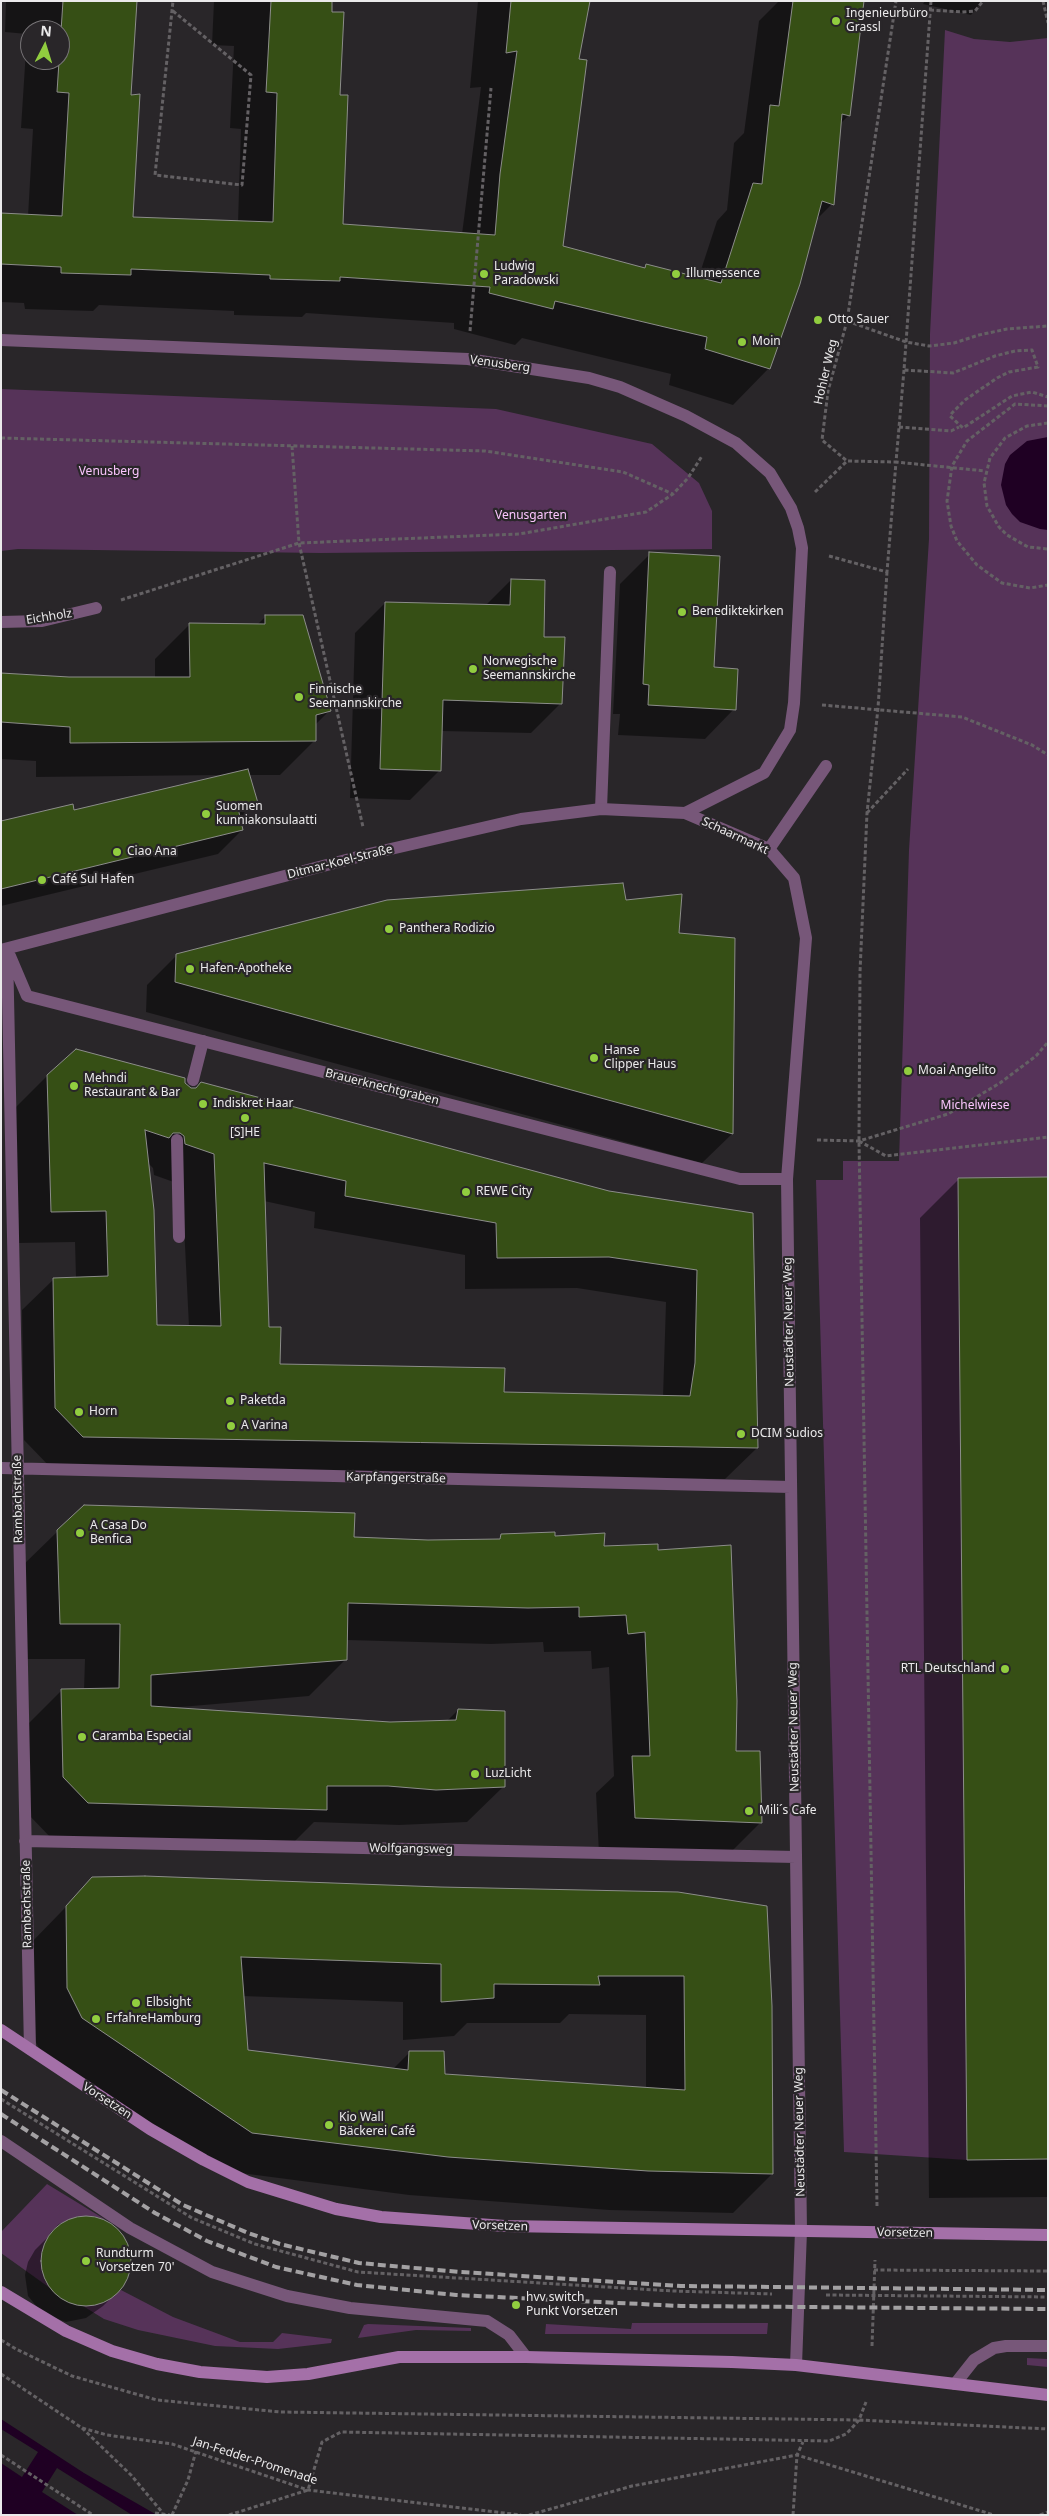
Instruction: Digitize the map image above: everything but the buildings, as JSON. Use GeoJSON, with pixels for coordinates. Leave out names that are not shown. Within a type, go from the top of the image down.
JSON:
{"type":"FeatureCollection","features":[{"type":"Feature","properties":{"kind":"main road","name":"Vorsetzen"},"geometry":{"type":"LineString","coordinates":[[1,2030],[150,2129],[204,2160],[248,2182],[336,2209],[380,2218],[505,2226],[1048,2235]]}},
{"type":"Feature","properties":{"kind":"main road"},"geometry":{"type":"LineString","coordinates":[[1,2292],[66,2331],[112,2351],[157,2364],[200,2372],[267,2377],[308,2374],[399,2357],[526,2357],[796,2365],[1048,2395]]}},
{"type":"Feature","properties":{"kind":"street","name":"Venusberg"},"geometry":{"type":"LineString","coordinates":[[1,340],[468,359],[589,378],[620,387],[686,416],[716,432],[754,457],[770,473],[791,508],[802,548]]}},
{"type":"Feature","properties":{"kind":"street","name":"Schaarmarkt"},"geometry":{"type":"LineString","coordinates":[[685,813],[764,773],[790,730],[794,703],[802,548]]}},
{"type":"Feature","properties":{"kind":"street"},"geometry":{"type":"LineString","coordinates":[[600,809],[610,572]]}},
{"type":"Feature","properties":{"kind":"street","name":"Eichholz"},"geometry":{"type":"LineString","coordinates":[[1,622],[42,621],[96,608]]}},
{"type":"Feature","properties":{"kind":"street"},"geometry":{"type":"LineString","coordinates":[[769,850],[826,766]]}},
{"type":"Feature","properties":{"kind":"street","name":"Ditmar-Koel-Straße"},"geometry":{"type":"LineString","coordinates":[[4,949],[369,854],[521,819],[600,809],[685,813]]}},
{"type":"Feature","properties":{"kind":"street","name":"Schaarmarkt"},"geometry":{"type":"LineString","coordinates":[[685,813],[769,850],[794,878],[806,938],[792,1140],[787,1179]]}},
{"type":"Feature","properties":{"kind":"street","name":"Brauerknechtgraben"},"geometry":{"type":"LineString","coordinates":[[4,949],[27,996],[740,1178],[787,1179]]}},
{"type":"Feature","properties":{"kind":"street","name":"Rambachstraße"},"geometry":{"type":"LineString","coordinates":[[4,949],[18,1468],[30,2049]]}},
{"type":"Feature","properties":{"kind":"street"},"geometry":{"type":"LineString","coordinates":[[193,1080],[203,1040]]}},
{"type":"Feature","properties":{"kind":"street"},"geometry":{"type":"LineString","coordinates":[[177,1140],[179,1237]]}},
{"type":"Feature","properties":{"kind":"street","name":"Neustädter Neuer Weg"},"geometry":{"type":"LineString","coordinates":[[787,1179],[801,2231],[796,2365]]}},
{"type":"Feature","properties":{"kind":"street","name":"Karpfangerstraße"},"geometry":{"type":"LineString","coordinates":[[1,1468],[791,1487]]}},
{"type":"Feature","properties":{"kind":"street","name":"Wolfgangsweg"},"geometry":{"type":"LineString","coordinates":[[25,1841],[796,1858]]}},
{"type":"Feature","properties":{"kind":"street"},"geometry":{"type":"LineString","coordinates":[[1,2141],[130,2228],[212,2272],[287,2296],[350,2308],[487,2321],[509,2334],[526,2357]]}},
{"type":"Feature","properties":{"kind":"street"},"geometry":{"type":"LineString","coordinates":[[954,2384],[974,2360],[994,2348],[1006,2346],[1048,2346]]}},
{"type":"Feature","properties":{"kind":"path"},"geometry":{"type":"LineString","coordinates":[[173,1],[155,175],[242,184],[251,75],[173,11]]}},
{"type":"Feature","properties":{"kind":"path","name":"Hohler Weg"},"geometry":{"type":"LineString","coordinates":[[846,461],[822,440],[828,391],[847,321],[896,1]]}},
{"type":"Feature","properties":{"kind":"path"},"geometry":{"type":"LineString","coordinates":[[229,2515],[308,2490],[322,2442],[341,2432],[829,2441],[846,2434],[859,2420],[865,2408],[870,2373],[878,2160],[859,1141],[860,972],[867,814],[878,708],[931,1]]}},
{"type":"Feature","properties":{"kind":"path"},"geometry":{"type":"LineString","coordinates":[[930,10],[976,11],[983,1]]}},
{"type":"Feature","properties":{"kind":"path"},"geometry":{"type":"LineString","coordinates":[[1043,1],[1048,23]]}},
{"type":"Feature","properties":{"kind":"path"},"geometry":{"type":"LineString","coordinates":[[468,359],[491,88]]}},
{"type":"Feature","properties":{"kind":"path"},"geometry":{"type":"LineString","coordinates":[[847,321],[906,342],[929,346],[954,343],[1007,329],[1048,326]]}},
{"type":"Feature","properties":{"kind":"path"},"geometry":{"type":"LineString","coordinates":[[904,370],[953,374],[1015,350],[1032,350],[1038,368],[1009,372],[984,386],[950,416],[959,426],[966,427],[1012,396],[1032,392],[1048,397]]}},
{"type":"Feature","properties":{"kind":"path"},"geometry":{"type":"LineString","coordinates":[[1048,406],[1015,404],[967,441],[952,466],[947,501],[951,526],[957,541],[977,565],[1002,583],[1030,588],[1048,585]]}},
{"type":"Feature","properties":{"kind":"path"},"geometry":{"type":"LineString","coordinates":[[1048,423],[1028,426],[1005,438],[996,447],[985,471],[984,483],[987,506],[998,527],[1022,544],[1048,549]]}},
{"type":"Feature","properties":{"kind":"path"},"geometry":{"type":"LineString","coordinates":[[899,427],[951,431],[959,426]]}},
{"type":"Feature","properties":{"kind":"path"},"geometry":{"type":"LineString","coordinates":[[96,608],[299,543],[518,534],[646,512],[674,494],[688,478],[716,432]]}},
{"type":"Feature","properties":{"kind":"path"},"geometry":{"type":"LineString","coordinates":[[1,438],[485,450],[623,472],[674,494]]}},
{"type":"Feature","properties":{"kind":"path"},"geometry":{"type":"LineString","coordinates":[[292,446],[299,543],[369,854]]}},
{"type":"Feature","properties":{"kind":"path"},"geometry":{"type":"LineString","coordinates":[[791,508],[818,490],[846,461],[952,466],[985,471]]}},
{"type":"Feature","properties":{"kind":"path"},"geometry":{"type":"LineString","coordinates":[[802,548],[887,572]]}},
{"type":"Feature","properties":{"kind":"path"},"geometry":{"type":"LineString","coordinates":[[794,703],[878,708],[962,717],[1032,745],[1048,755]]}},
{"type":"Feature","properties":{"kind":"path"},"geometry":{"type":"LineString","coordinates":[[867,814],[908,769]]}},
{"type":"Feature","properties":{"kind":"path"},"geometry":{"type":"LineString","coordinates":[[792,1140],[859,1141],[948,1114],[1000,1083],[1036,1056],[1048,1042]]}},
{"type":"Feature","properties":{"kind":"path"},"geometry":{"type":"LineString","coordinates":[[859,1141],[886,1156],[1048,1137]]}},
{"type":"Feature","properties":{"kind":"path"},"geometry":{"type":"LineString","coordinates":[[874,2270],[1048,2271]]}},
{"type":"Feature","properties":{"kind":"path"},"geometry":{"type":"LineString","coordinates":[[872,2296],[1048,2297]]}},
{"type":"Feature","properties":{"kind":"path"},"geometry":{"type":"LineString","coordinates":[[1,2340],[72,2376],[157,2400],[280,2412],[859,2420],[1048,2429]]}},
{"type":"Feature","properties":{"kind":"path","name":"Jan-Fedder-Promenade"},"geometry":{"type":"LineString","coordinates":[[1,2374],[82,2428],[107,2435],[172,2444],[308,2490],[521,2515]]}},
{"type":"Feature","properties":{"kind":"path"},"geometry":{"type":"LineString","coordinates":[[82,2428],[131,2475],[162,2512]]}},
{"type":"Feature","properties":{"kind":"path"},"geometry":{"type":"LineString","coordinates":[[794,2515],[797,2455],[803,2442]]}},
{"type":"Feature","properties":{"kind":"path"},"geometry":{"type":"LineString","coordinates":[[155,2513],[162,2512],[171,2515],[188,2480],[196,2451]]}},
{"type":"Feature","properties":{"kind":"path"},"geometry":{"type":"LineString","coordinates":[[1,2455],[93,2515]]}},
{"type":"Feature","properties":{"kind":"path"},"geometry":{"type":"LineString","coordinates":[[529,2515],[632,2486],[797,2455],[994,2515]]}},
{"type":"Feature","properties":{"kind":"path"},"geometry":{"type":"LineString","coordinates":[[1040,2515],[1048,2512]]}},
{"type":"Feature","properties":{"kind":"green space","name":"Michelwiese"},"geometry":{"type":"Polygon","coordinates":[[[945,30],[974,39],[1010,42],[1048,38],[1048,1179],[958,1180],[967,2160],[844,2152],[816,1180],[843,1180],[843,1161],[899,1161],[909,850],[929,539],[930,334],[945,30]]]}},
{"type":"Feature","properties":{"kind":"green space","name":"Venusberg"},"geometry":{"type":"Polygon","coordinates":[[[1,389],[496,409],[652,444],[699,483],[712,511],[712,549],[321,553],[18,549],[1,551],[1,389]]]}},
{"type":"Feature","properties":{"kind":"green space"},"geometry":{"type":"Polygon","coordinates":[[[47,2184],[106,2220],[93,2216],[79,2216],[59,2224],[51,2232],[44,2244],[41,2258],[44,2279],[50,2288],[1,2253],[1,2232],[47,2184]]]}},
{"type":"Feature","properties":{"kind":"green space"},"geometry":{"type":"Polygon","coordinates":[[[121,2290],[173,2317],[240,2342],[273,2342],[282,2333],[332,2339],[331,2343],[278,2349],[215,2346],[138,2330],[104,2319],[83,2306],[103,2302],[121,2290]]]}},
{"type":"Feature","properties":{"kind":"green space"},"geometry":{"type":"Polygon","coordinates":[[[632,2323],[768,2323],[767,2334],[545,2334],[546,2324],[631,2329],[632,2323]]]}},
{"type":"Feature","properties":{"kind":"green space"},"geometry":{"type":"Polygon","coordinates":[[[364,2325],[471,2328],[471,2331],[416,2330],[358,2338],[364,2325]]]}},
{"type":"Feature","properties":{"kind":"green space"},"geometry":{"type":"Polygon","coordinates":[[[1027,2358],[1048,2359],[1048,2367],[1027,2365],[1027,2358]]]}},
{"type":"Feature","properties":{"kind":"shaded area"},"geometry":{"type":"Polygon","coordinates":[[[1048,437],[1048,530],[1020,522],[1006,505],[1001,485],[1005,464],[1010,455],[1027,441],[1048,437]]]}},
{"type":"Feature","properties":{"kind":"shaded area"},"geometry":{"type":"Polygon","coordinates":[[[1,2419],[84,2473],[157,2515],[1,2515],[1,2419]]]}},
{"type":"Feature","properties":{"kind":"pier"},"geometry":{"type":"Polygon","coordinates":[[[1,2429],[38,2452],[22,2477],[1,2463],[1,2429]]]}},
{"type":"Feature","properties":{"kind":"pier"},"geometry":{"type":"Polygon","coordinates":[[[57,2468],[132,2515],[78,2515],[42,2492],[57,2468]]]}},
{"type":"Feature","properties":{"kind":"railway"},"geometry":{"type":"LineString","coordinates":[[1,2090],[183,2205],[248,2233],[280,2244],[359,2263],[460,2272],[681,2286],[1048,2290]]}},
{"type":"Feature","properties":{"kind":"railway"},"geometry":{"type":"LineString","coordinates":[[1,2114],[155,2213],[207,2241],[276,2267],[357,2285],[456,2295],[681,2306],[1048,2309]]}},
{"type":"Feature","properties":{"kind":"place","name":"Ingenieurbüro Grassl"},"geometry":{"type":"Point","coordinates":[836,21]}},
{"type":"Feature","properties":{"kind":"place","name":"Ludwig Paradowski"},"geometry":{"type":"Point","coordinates":[484,274]}},
{"type":"Feature","properties":{"kind":"place","name":"Illumessence"},"geometry":{"type":"Point","coordinates":[676,274]}},
{"type":"Feature","properties":{"kind":"place","name":"Otto Sauer"},"geometry":{"type":"Point","coordinates":[818,320]}},
{"type":"Feature","properties":{"kind":"place","name":"Moin"},"geometry":{"type":"Point","coordinates":[742,342]}},
{"type":"Feature","properties":{"kind":"place","name":"Benediktekirken"},"geometry":{"type":"Point","coordinates":[682,612]}},
{"type":"Feature","properties":{"kind":"place","name":"Norwegische Seemannskirche"},"geometry":{"type":"Point","coordinates":[473,669]}},
{"type":"Feature","properties":{"kind":"place","name":"Finnische Seemannskirche"},"geometry":{"type":"Point","coordinates":[299,697]}},
{"type":"Feature","properties":{"kind":"place","name":"Suomen kunniakonsulaatti"},"geometry":{"type":"Point","coordinates":[206,814]}},
{"type":"Feature","properties":{"kind":"place","name":"Ciao Ana"},"geometry":{"type":"Point","coordinates":[117,852]}},
{"type":"Feature","properties":{"kind":"place","name":"Café Sul Hafen"},"geometry":{"type":"Point","coordinates":[42,880]}},
{"type":"Feature","properties":{"kind":"place","name":"Panthera Rodizio"},"geometry":{"type":"Point","coordinates":[389,929]}},
{"type":"Feature","properties":{"kind":"place","name":"Hafen-Apotheke"},"geometry":{"type":"Point","coordinates":[190,969]}},
{"type":"Feature","properties":{"kind":"place","name":"Hanse Clipper Haus"},"geometry":{"type":"Point","coordinates":[594,1058]}},
{"type":"Feature","properties":{"kind":"place","name":"Moai Angelito"},"geometry":{"type":"Point","coordinates":[908,1071]}},
{"type":"Feature","properties":{"kind":"place","name":"Mehndi Restaurant & Bar"},"geometry":{"type":"Point","coordinates":[74,1086]}},
{"type":"Feature","properties":{"kind":"place","name":"Indiskret Haar"},"geometry":{"type":"Point","coordinates":[203,1104]}},
{"type":"Feature","properties":{"kind":"place","name":"[S]HE"},"geometry":{"type":"Point","coordinates":[245,1118]}},
{"type":"Feature","properties":{"kind":"place","name":"REWE City"},"geometry":{"type":"Point","coordinates":[466,1192]}},
{"type":"Feature","properties":{"kind":"place","name":"Paketda"},"geometry":{"type":"Point","coordinates":[230,1401]}},
{"type":"Feature","properties":{"kind":"place","name":"Horn"},"geometry":{"type":"Point","coordinates":[79,1412]}},
{"type":"Feature","properties":{"kind":"place","name":"A Varina"},"geometry":{"type":"Point","coordinates":[231,1426]}},
{"type":"Feature","properties":{"kind":"place","name":"DCIM Sudios"},"geometry":{"type":"Point","coordinates":[741,1434]}},
{"type":"Feature","properties":{"kind":"place","name":"A Casa Do Benfica"},"geometry":{"type":"Point","coordinates":[80,1533]}},
{"type":"Feature","properties":{"kind":"place","name":"RTL Deutschland"},"geometry":{"type":"Point","coordinates":[1005,1669]}},
{"type":"Feature","properties":{"kind":"place","name":"Caramba Especial"},"geometry":{"type":"Point","coordinates":[82,1737]}},
{"type":"Feature","properties":{"kind":"place","name":"LuzLicht"},"geometry":{"type":"Point","coordinates":[475,1774]}},
{"type":"Feature","properties":{"kind":"place","name":"Mili´s Cafe"},"geometry":{"type":"Point","coordinates":[749,1811]}},
{"type":"Feature","properties":{"kind":"place","name":"Elbsight"},"geometry":{"type":"Point","coordinates":[136,2003]}},
{"type":"Feature","properties":{"kind":"place","name":"ErfahreHamburg"},"geometry":{"type":"Point","coordinates":[96,2019]}},
{"type":"Feature","properties":{"kind":"place","name":"Kio Wall Bäckerei Café"},"geometry":{"type":"Point","coordinates":[329,2125]}},
{"type":"Feature","properties":{"kind":"place","name":"Rundturm 'Vorsetzen 70'"},"geometry":{"type":"Point","coordinates":[86,2261]}},
{"type":"Feature","properties":{"kind":"place","name":"hvv switch Punkt Vorsetzen"},"geometry":{"type":"Point","coordinates":[516,2305]}},
{"type":"Feature","properties":{"kind":"park label","name":"Venusgarten"},"geometry":{"type":"Point","coordinates":[531,516]}}]}
